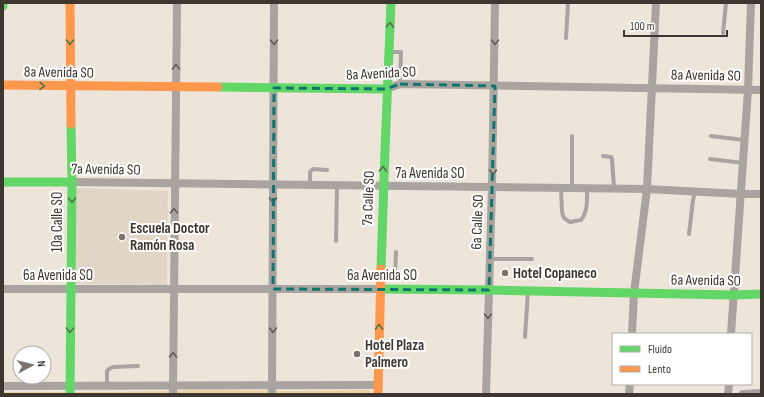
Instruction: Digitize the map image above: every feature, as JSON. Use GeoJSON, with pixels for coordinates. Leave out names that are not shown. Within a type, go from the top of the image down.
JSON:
{"type":"FeatureCollection","features":[{"type":"Feature","properties":{"kind":"street","name":"10a Calle SO"},"geometry":{"type":"LineString","coordinates":[[70,3],[72,182],[70,390]]}},
{"type":"Feature","properties":{"kind":"street"},"geometry":{"type":"LineString","coordinates":[[172,394],[176,3]]}},
{"type":"Feature","properties":{"kind":"street"},"geometry":{"type":"LineString","coordinates":[[272,394],[274,3]]}},
{"type":"Feature","properties":{"kind":"street","name":"7a Calle SO"},"geometry":{"type":"LineString","coordinates":[[378,389],[386,89],[391,3]]}},
{"type":"Feature","properties":{"kind":"street","name":"6a Calle SO"},"geometry":{"type":"LineString","coordinates":[[486,394],[495,86],[495,3]]}},
{"type":"Feature","properties":{"kind":"street"},"geometry":{"type":"LineString","coordinates":[[632,333],[634,293],[647,189],[656,3]]}},
{"type":"Feature","properties":{"kind":"street"},"geometry":{"type":"LineString","coordinates":[[731,333],[748,90],[751,3]]}},
{"type":"Feature","properties":{"kind":"street","name":"8a Avenida SO"},"geometry":{"type":"LineString","coordinates":[[3,85],[386,89],[400,84],[761,90]]}},
{"type":"Feature","properties":{"kind":"street","name":"7a Avenida SO"},"geometry":{"type":"LineString","coordinates":[[3,182],[587,188],[761,194]]}},
{"type":"Feature","properties":{"kind":"street","name":"6a Avenida SO"},"geometry":{"type":"LineString","coordinates":[[3,289],[380,289],[733,295],[761,294]]}},
{"type":"Feature","properties":{"kind":"street"},"geometry":{"type":"LineString","coordinates":[[3,386],[70,390],[107,386],[173,385],[272,385],[378,389]]}},
{"type":"Feature","properties":{"kind":"street"},"geometry":{"type":"LineString","coordinates":[[743,394],[761,393]]}},
{"type":"Feature","properties":{"kind":"lane"},"geometry":{"type":"LineString","coordinates":[[566,38],[568,3]]}},
{"type":"Feature","properties":{"kind":"lane"},"geometry":{"type":"LineString","coordinates":[[723,33],[726,3]]}},
{"type":"Feature","properties":{"kind":"lane"},"geometry":{"type":"LineString","coordinates":[[388,52],[401,52],[400,84]]}},
{"type":"Feature","properties":{"kind":"lane"},"geometry":{"type":"LineString","coordinates":[[572,136],[572,188]]}},
{"type":"Feature","properties":{"kind":"lane"},"geometry":{"type":"LineString","coordinates":[[711,136],[744,140]]}},
{"type":"Feature","properties":{"kind":"lane"},"geometry":{"type":"LineString","coordinates":[[603,156],[610,157],[612,159],[614,189]]}},
{"type":"Feature","properties":{"kind":"lane"},"geometry":{"type":"LineString","coordinates":[[710,159],[743,163]]}},
{"type":"Feature","properties":{"kind":"lane"},"geometry":{"type":"LineString","coordinates":[[310,186],[310,172],[313,169],[327,170]]}},
{"type":"Feature","properties":{"kind":"lane"},"geometry":{"type":"LineString","coordinates":[[336,241],[337,186]]}},
{"type":"Feature","properties":{"kind":"lane"},"geometry":{"type":"LineString","coordinates":[[561,188],[562,212],[564,218],[570,222],[584,218],[586,211],[587,188]]}},
{"type":"Feature","properties":{"kind":"lane"},"geometry":{"type":"LineString","coordinates":[[689,234],[695,192]]}},
{"type":"Feature","properties":{"kind":"lane"},"geometry":{"type":"LineString","coordinates":[[395,274],[396,252]]}},
{"type":"Feature","properties":{"kind":"lane"},"geometry":{"type":"LineString","coordinates":[[490,259],[532,260]]}},
{"type":"Feature","properties":{"kind":"lane"},"geometry":{"type":"LineString","coordinates":[[524,337],[528,291]]}},
{"type":"Feature","properties":{"kind":"lane"},"geometry":{"type":"LineString","coordinates":[[107,386],[107,372],[112,367],[138,366]]}},
{"type":"Feature","properties":{"kind":"highlighted area"},"geometry":{"type":"Polygon","coordinates":[[[400,84],[495,86],[489,290],[273,289],[274,88],[386,89],[400,84]]]}},
{"type":"Feature","properties":{"kind":"shaded area","name":"Escuela Doctor Ramón Rosa"},"geometry":{"type":"Polygon","coordinates":[[[76,188],[168,191],[167,285],[75,284],[76,188]]]}},
{"type":"Feature","properties":{"kind":"shaded area"},"geometry":{"type":"Polygon","coordinates":[[[370,390],[370,394],[3,394],[3,392],[370,390]]]}},
{"type":"Feature","properties":{"kind":"traffic: fast"},"geometry":{"type":"LineString","coordinates":[[381,269],[391,3]]}},
{"type":"Feature","properties":{"kind":"traffic: fast"},"geometry":{"type":"LineString","coordinates":[[218,87],[386,89]]}},
{"type":"Feature","properties":{"kind":"traffic: fast"},"geometry":{"type":"LineString","coordinates":[[70,394],[72,182],[71,124]]}},
{"type":"Feature","properties":{"kind":"traffic: fast"},"geometry":{"type":"LineString","coordinates":[[3,182],[72,182]]}},
{"type":"Feature","properties":{"kind":"traffic: fast"},"geometry":{"type":"LineString","coordinates":[[380,289],[733,295],[761,294]]}},
{"type":"Feature","properties":{"kind":"traffic: slow"},"geometry":{"type":"LineString","coordinates":[[70,3],[71,124]]}},
{"type":"Feature","properties":{"kind":"traffic: slow"},"geometry":{"type":"LineString","coordinates":[[3,85],[218,87]]}},
{"type":"Feature","properties":{"kind":"traffic: slow"},"geometry":{"type":"LineString","coordinates":[[378,394],[381,269]]}},
{"type":"Feature","properties":{"kind":"place","name":"Escuela Doctor Ramón Rosa"},"geometry":{"type":"Point","coordinates":[122,237]}},
{"type":"Feature","properties":{"kind":"place","name":"Hotel Copaneco"},"geometry":{"type":"Point","coordinates":[505,273]}},
{"type":"Feature","properties":{"kind":"place","name":"Hotel Plaza Palmero"},"geometry":{"type":"Point","coordinates":[357,354]}}]}
